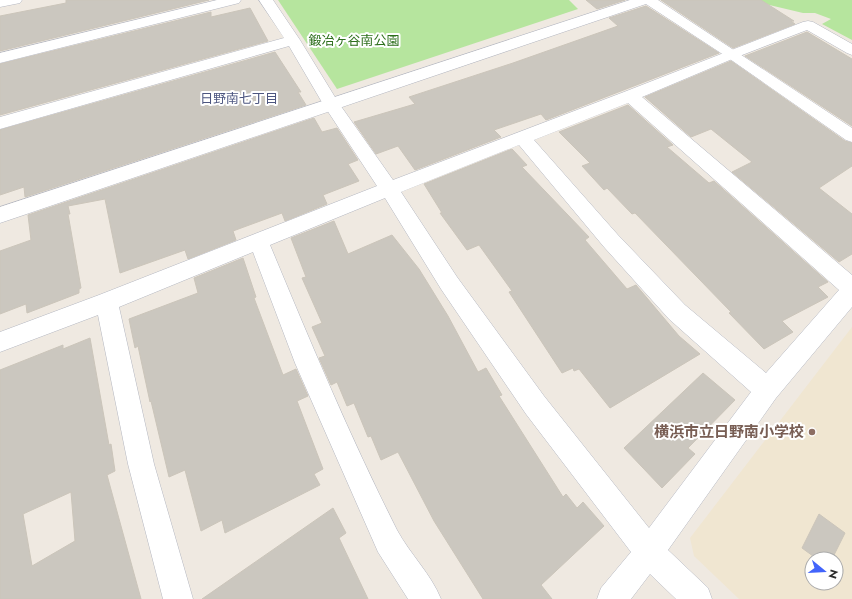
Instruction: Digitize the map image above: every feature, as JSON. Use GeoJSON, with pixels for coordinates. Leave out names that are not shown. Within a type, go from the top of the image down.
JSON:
{"type":"FeatureCollection","features":[{"type":"Feature","properties":{"kind":"street"},"geometry":{"type":"LineString","coordinates":[[0,3],[15,0]]}},
{"type":"Feature","properties":{"kind":"street"},"geometry":{"type":"LineString","coordinates":[[0,58],[234,0]]}},
{"type":"Feature","properties":{"kind":"street"},"geometry":{"type":"LineString","coordinates":[[266,0],[293,40],[331,104],[389,189],[449,283],[535,405],[649,552],[697,599]]}},
{"type":"Feature","properties":{"kind":"street"},"geometry":{"type":"LineString","coordinates":[[0,215],[644,0]]}},
{"type":"Feature","properties":{"kind":"street"},"geometry":{"type":"LineString","coordinates":[[649,0],[732,54],[852,136]]}},
{"type":"Feature","properties":{"kind":"street"},"geometry":{"type":"LineString","coordinates":[[0,342],[107,302],[389,189],[630,96],[732,54],[808,25],[852,50]]}},
{"type":"Feature","properties":{"kind":"street"},"geometry":{"type":"LineString","coordinates":[[0,123],[293,40]]}},
{"type":"Feature","properties":{"kind":"street"},"geometry":{"type":"LineString","coordinates":[[612,599],[649,552],[767,390],[852,290],[630,96]]}},
{"type":"Feature","properties":{"kind":"street"},"geometry":{"type":"LineString","coordinates":[[522,137],[610,241],[677,312],[767,390]]}},
{"type":"Feature","properties":{"kind":"street"},"geometry":{"type":"LineString","coordinates":[[259,242],[307,362],[388,542],[426,599]]}},
{"type":"Feature","properties":{"kind":"street"},"geometry":{"type":"LineString","coordinates":[[107,302],[141,464],[178,599]]}},
{"type":"Feature","properties":{"kind":"shaded area","name":"横浜市立日野南小学校"},"geometry":{"type":"Polygon","coordinates":[[[852,327],[852,599],[739,599],[694,556],[690,538],[852,327]]]}},
{"type":"Feature","properties":{"kind":"green space","name":"鍛冶ヶ谷南公園"},"geometry":{"type":"Polygon","coordinates":[[[278,0],[569,0],[578,9],[337,89],[278,0]]]}},
{"type":"Feature","properties":{"kind":"green space"},"geometry":{"type":"Polygon","coordinates":[[[748,0],[852,0],[852,40],[822,24],[831,19],[815,13],[803,13],[748,0]]]}},
{"type":"Feature","properties":{"kind":"building"},"geometry":{"type":"Polygon","coordinates":[[[66,0],[209,0],[0,51],[0,16],[66,3],[66,0]]]}},
{"type":"Feature","properties":{"kind":"building"},"geometry":{"type":"Polygon","coordinates":[[[586,0],[625,0],[597,9],[586,0]]]}},
{"type":"Feature","properties":{"kind":"building"},"geometry":{"type":"Polygon","coordinates":[[[661,0],[761,0],[794,21],[791,21],[795,24],[733,48],[661,0]]]}},
{"type":"Feature","properties":{"kind":"building"},"geometry":{"type":"Polygon","coordinates":[[[646,6],[719,53],[546,120],[541,114],[494,130],[501,137],[415,170],[398,146],[376,154],[354,122],[415,104],[409,97],[513,63],[618,26],[609,18],[646,6]]]}},
{"type":"Feature","properties":{"kind":"building"},"geometry":{"type":"Polygon","coordinates":[[[250,8],[268,41],[0,115],[0,64],[211,12],[211,17],[250,8]]]}},
{"type":"Feature","properties":{"kind":"building"},"geometry":{"type":"Polygon","coordinates":[[[807,32],[852,59],[852,126],[745,56],[807,32]]]}},
{"type":"Feature","properties":{"kind":"building"},"geometry":{"type":"Polygon","coordinates":[[[275,52],[301,92],[298,92],[306,105],[25,197],[24,187],[0,195],[0,130],[275,52]]]}},
{"type":"Feature","properties":{"kind":"building"},"geometry":{"type":"Polygon","coordinates":[[[731,61],[845,141],[852,143],[852,166],[819,188],[852,214],[852,254],[839,262],[732,172],[752,162],[711,129],[691,137],[645,97],[731,61]]]}},
{"type":"Feature","properties":{"kind":"building"},"geometry":{"type":"Polygon","coordinates":[[[628,105],[673,145],[667,147],[709,183],[714,181],[828,282],[818,287],[828,297],[782,321],[793,332],[764,349],[729,313],[731,312],[635,213],[632,214],[607,188],[604,190],[582,166],[590,163],[559,132],[628,105]]]}},
{"type":"Feature","properties":{"kind":"building"},"geometry":{"type":"Polygon","coordinates":[[[314,118],[322,132],[337,128],[358,160],[348,164],[359,181],[323,195],[327,204],[285,221],[282,213],[233,231],[236,240],[188,259],[185,250],[120,273],[105,199],[68,206],[70,214],[68,214],[81,288],[79,289],[79,293],[27,313],[26,304],[0,314],[0,251],[31,240],[28,215],[314,118]]]}},
{"type":"Feature","properties":{"kind":"building"},"geometry":{"type":"Polygon","coordinates":[[[512,149],[527,165],[522,167],[589,237],[585,240],[627,289],[636,285],[679,336],[700,354],[610,408],[579,369],[574,371],[573,368],[562,373],[509,292],[512,291],[479,245],[467,250],[440,213],[442,213],[424,184],[512,149]]]}},
{"type":"Feature","properties":{"kind":"building"},"geometry":{"type":"Polygon","coordinates":[[[334,221],[348,254],[392,235],[419,269],[448,316],[478,372],[486,368],[502,395],[499,396],[563,497],[566,494],[577,508],[583,502],[604,526],[541,585],[552,599],[483,599],[434,521],[398,452],[381,460],[371,436],[368,437],[354,403],[347,406],[337,382],[331,385],[319,358],[325,356],[312,327],[322,323],[302,278],[306,277],[291,238],[334,221]]]}},
{"type":"Feature","properties":{"kind":"building"},"geometry":{"type":"Polygon","coordinates":[[[243,258],[256,297],[254,298],[283,375],[296,369],[308,396],[297,401],[323,469],[314,474],[320,485],[225,533],[222,520],[201,531],[185,470],[169,477],[151,401],[150,402],[138,346],[135,348],[129,319],[198,293],[194,278],[243,258]]]}},
{"type":"Feature","properties":{"kind":"building"},"geometry":{"type":"Polygon","coordinates":[[[90,338],[115,471],[107,475],[141,599],[0,599],[0,370],[63,345],[63,349],[90,338]],[[71,492],[23,514],[32,566],[75,541],[71,492]]]}},
{"type":"Feature","properties":{"kind":"building"},"geometry":{"type":"Polygon","coordinates":[[[703,373],[735,400],[688,448],[695,454],[662,488],[624,448],[703,373]]]}},
{"type":"Feature","properties":{"kind":"building"},"geometry":{"type":"Polygon","coordinates":[[[333,508],[346,533],[339,538],[368,599],[202,599],[333,508]]]}},
{"type":"Feature","properties":{"kind":"building"},"geometry":{"type":"Polygon","coordinates":[[[819,514],[845,533],[836,551],[806,551],[802,548],[819,514]]]}},
{"type":"Feature","properties":{"kind":"place","name":"横浜市立日野南小学校"},"geometry":{"type":"Point","coordinates":[812,432]}},
{"type":"Feature","properties":{"kind":"district","name":"日野南七丁目"},"geometry":{"type":"Point","coordinates":[239,98]}}]}
